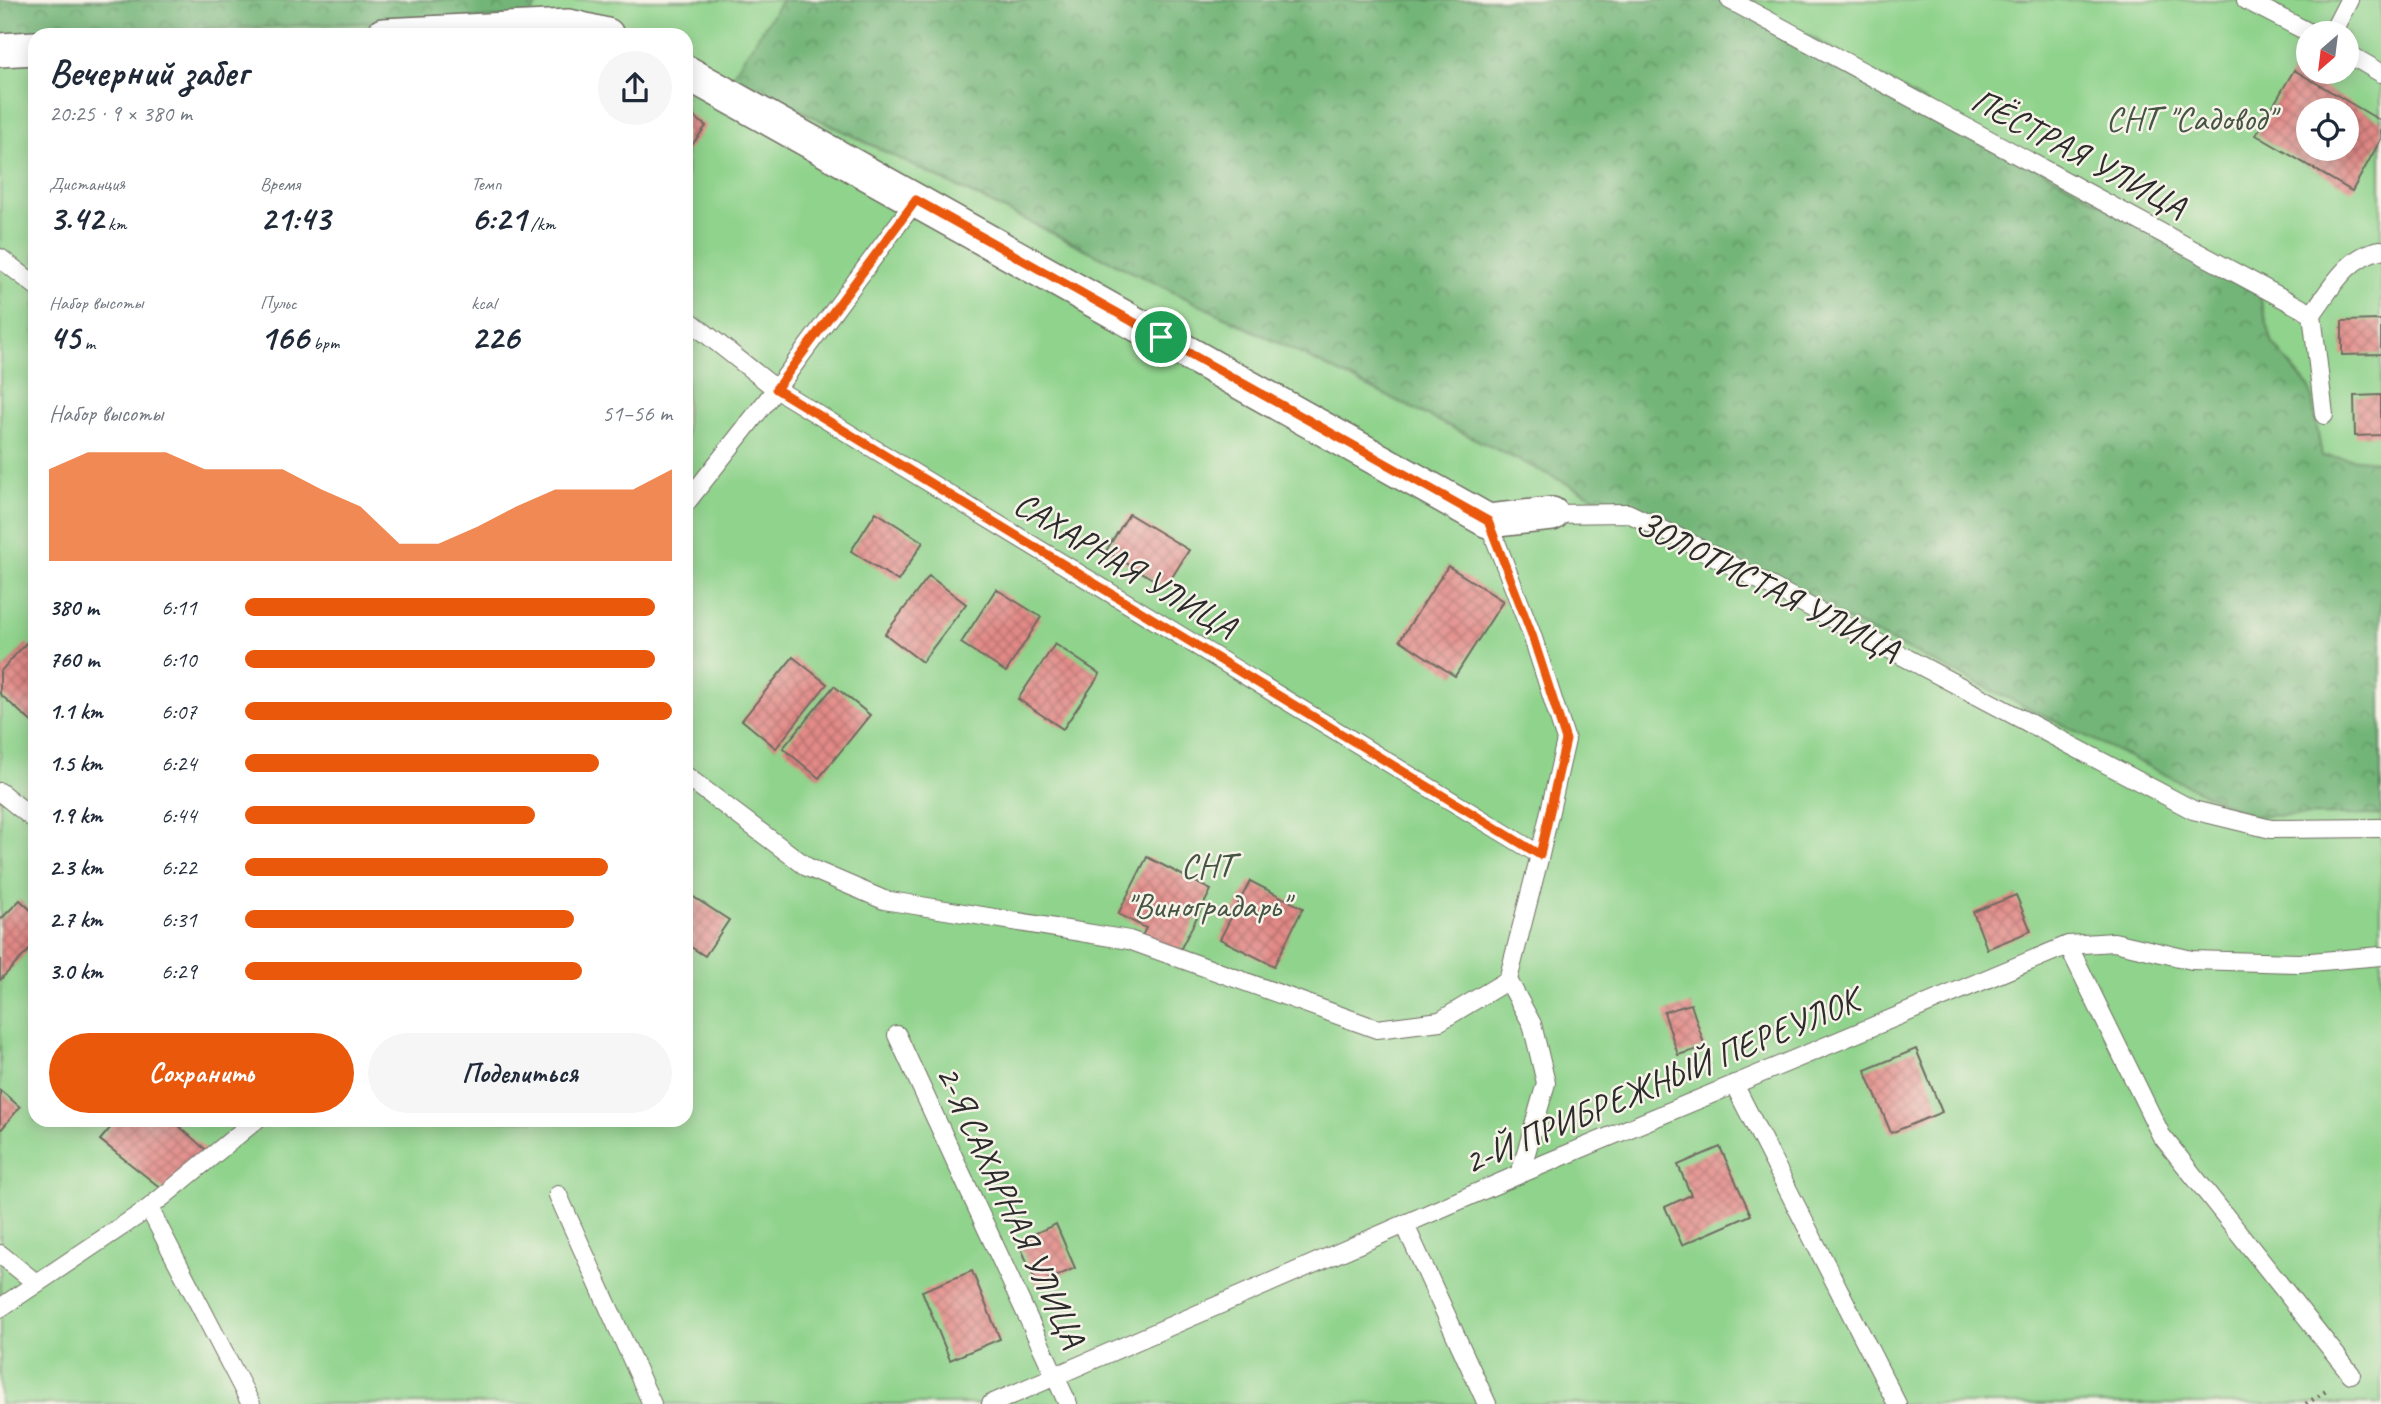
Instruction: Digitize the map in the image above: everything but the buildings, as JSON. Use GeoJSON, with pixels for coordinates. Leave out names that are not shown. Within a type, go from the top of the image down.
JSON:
{"type":"FeatureCollection","features":[{"type":"Feature","properties":{"kind":"street"},"geometry":{"type":"LineString","coordinates":[[528,28],[577,28]]}},
{"type":"Feature","properties":{"kind":"street"},"geometry":{"type":"LineString","coordinates":[[0,50],[28,48]]}},
{"type":"Feature","properties":{"kind":"street"},"geometry":{"type":"LineString","coordinates":[[693,76],[1488,521]]}},
{"type":"Feature","properties":{"kind":"street","name":"ЗОЛОТИСТАЯ УЛИЦА"},"geometry":{"type":"LineString","coordinates":[[1488,521],[1552,514]]}},
{"type":"Feature","properties":{"kind":"lane","name":"ПЁСТРАЯ УЛИЦА"},"geometry":{"type":"LineString","coordinates":[[1730,0],[2312,314]]}},
{"type":"Feature","properties":{"kind":"lane"},"geometry":{"type":"LineString","coordinates":[[2246,0],[2296,26]]}},
{"type":"Feature","properties":{"kind":"lane"},"geometry":{"type":"LineString","coordinates":[[2338,21],[2349,0]]}},
{"type":"Feature","properties":{"kind":"lane"},"geometry":{"type":"LineString","coordinates":[[2359,60],[2381,73]]}},
{"type":"Feature","properties":{"kind":"lane"},"geometry":{"type":"LineString","coordinates":[[693,494],[776,389],[916,200]]}},
{"type":"Feature","properties":{"kind":"lane"},"geometry":{"type":"LineString","coordinates":[[2324,415],[2312,314],[2348,267],[2371,251],[2381,250]]}},
{"type":"Feature","properties":{"kind":"lane"},"geometry":{"type":"LineString","coordinates":[[0,258],[28,280]]}},
{"type":"Feature","properties":{"kind":"lane","name":"САХАРНАЯ УЛИЦА"},"geometry":{"type":"LineString","coordinates":[[693,324],[776,389],[1540,855]]}},
{"type":"Feature","properties":{"kind":"lane","name":"ЗОЛОТИСТАЯ УЛИЦА"},"geometry":{"type":"LineString","coordinates":[[1552,514],[1628,513],[2193,810],[2271,829],[2381,828]]}},
{"type":"Feature","properties":{"kind":"lane"},"geometry":{"type":"LineString","coordinates":[[1488,521],[1532,635],[1566,740],[1508,980],[1532,1024],[1546,1083],[1520,1174]]}},
{"type":"Feature","properties":{"kind":"lane"},"geometry":{"type":"LineString","coordinates":[[693,781],[807,867],[884,900],[1129,940],[1377,1029],[1440,1021],[1508,980]]}},
{"type":"Feature","properties":{"kind":"lane"},"geometry":{"type":"LineString","coordinates":[[0,792],[28,814]]}},
{"type":"Feature","properties":{"kind":"lane","name":"2-Й ПРИБРЕЖНЫЙ ПЕРЕУЛОК"},"geometry":{"type":"LineString","coordinates":[[991,1404],[1520,1174],[2068,945],[2114,942],[2192,960],[2299,963],[2381,956]]}},
{"type":"Feature","properties":{"kind":"lane"},"geometry":{"type":"LineString","coordinates":[[2068,945],[2161,1135],[2351,1374]]}},
{"type":"Feature","properties":{"kind":"lane","name":"2-Я САХАРНАЯ УЛИЦА"},"geometry":{"type":"LineString","coordinates":[[897,1035],[1068,1404]]}},
{"type":"Feature","properties":{"kind":"lane"},"geometry":{"type":"LineString","coordinates":[[1734,1084],[1897,1404]]}},
{"type":"Feature","properties":{"kind":"lane"},"geometry":{"type":"LineString","coordinates":[[0,1308],[149,1208],[247,1127]]}},
{"type":"Feature","properties":{"kind":"lane"},"geometry":{"type":"LineString","coordinates":[[558,1195],[652,1404]]}},
{"type":"Feature","properties":{"kind":"lane"},"geometry":{"type":"LineString","coordinates":[[149,1208],[251,1404]]}},
{"type":"Feature","properties":{"kind":"lane"},"geometry":{"type":"LineString","coordinates":[[1405,1226],[1487,1404]]}},
{"type":"Feature","properties":{"kind":"lane"},"geometry":{"type":"LineString","coordinates":[[0,1254],[36,1283]]}},
{"type":"Feature","properties":{"kind":"green space"},"geometry":{"type":"Polygon","coordinates":[[[0,0],[540,0],[529,16],[240,28],[28,28],[28,37],[0,38],[0,0]]]}},
{"type":"Feature","properties":{"kind":"green space","name":"СНТ \"Виноградарь\""},"geometry":{"type":"Polygon","coordinates":[[[540,0],[782,0],[731,77],[2250,816],[2381,815],[2381,1404],[0,1404],[0,38],[28,37],[28,1127],[693,1127],[693,28],[242,28],[529,16],[540,0]]]}},
{"type":"Feature","properties":{"kind":"green space"},"geometry":{"type":"Polygon","coordinates":[[[782,0],[1747,0],[2259,294],[2273,344],[2310,388],[2322,456],[2381,461],[2381,815],[2250,816],[730,76],[782,0]]]}},
{"type":"Feature","properties":{"kind":"green space","name":"СНТ \"Садовод\""},"geometry":{"type":"Polygon","coordinates":[[[1747,0],[2381,0],[2381,461],[2322,456],[2310,388],[2273,344],[2259,294],[1747,0]]]}},
{"type":"Feature","properties":{"kind":"route"},"geometry":{"type":"LineString","coordinates":[[916,200],[1161,337],[1488,521],[1532,635],[1566,740],[1540,855],[776,389],[916,200]]}}]}
